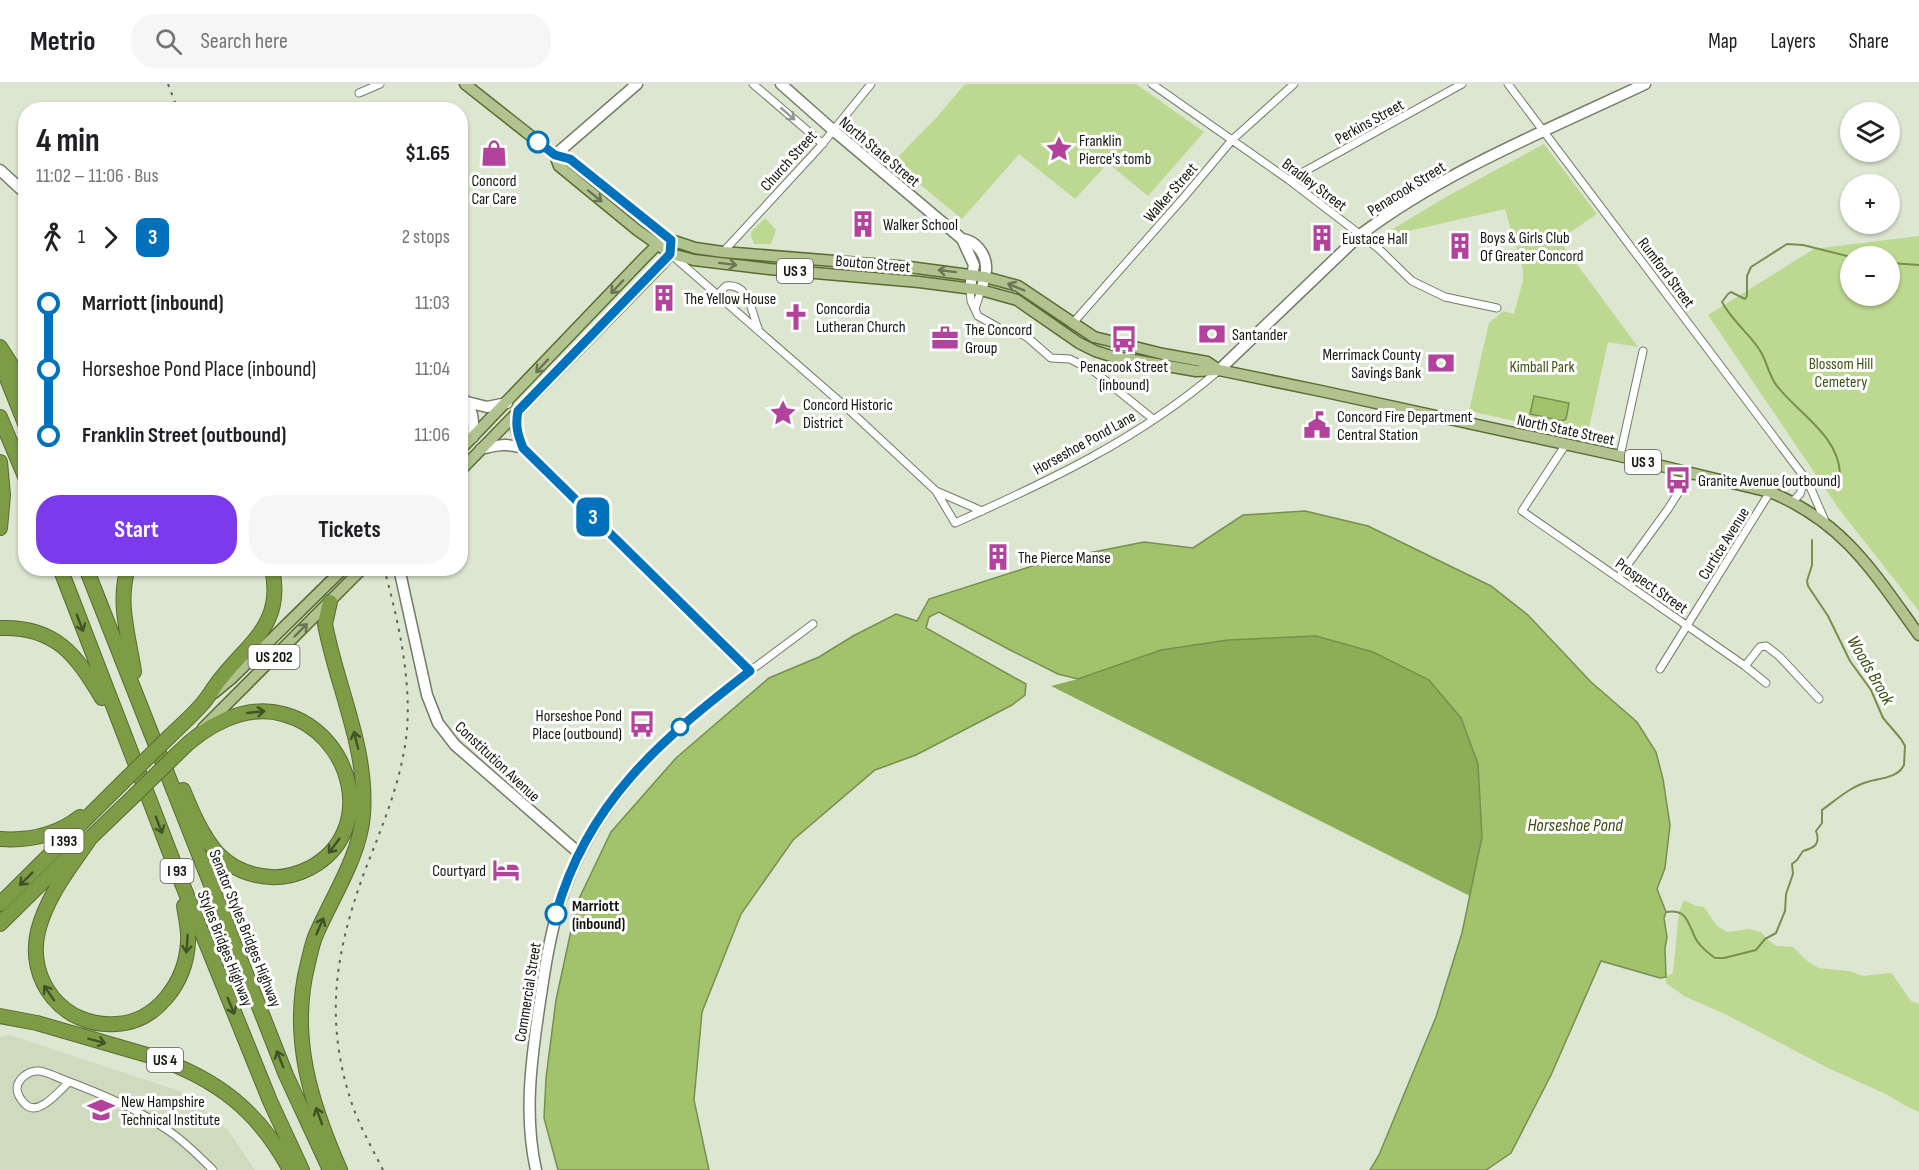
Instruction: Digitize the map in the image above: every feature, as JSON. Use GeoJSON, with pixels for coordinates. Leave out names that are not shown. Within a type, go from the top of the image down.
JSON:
{"type":"FeatureCollection","features":[{"type":"Feature","properties":{"kind":"highway"},"geometry":{"type":"LineString","coordinates":[[0,346],[18,375]]}},
{"type":"Feature","properties":{"kind":"highway"},"geometry":{"type":"LineString","coordinates":[[0,361],[18,406]]}},
{"type":"Feature","properties":{"kind":"highway"},"geometry":{"type":"LineString","coordinates":[[0,417],[18,460]]}},
{"type":"Feature","properties":{"kind":"highway"},"geometry":{"type":"LineString","coordinates":[[0,462],[3,495],[0,528]]}},
{"type":"Feature","properties":{"kind":"highway","name":"Styles Bridges Highway"},"geometry":{"type":"LineString","coordinates":[[63,576],[175,866],[266,1090],[302,1170]]}},
{"type":"Feature","properties":{"kind":"highway","name":"I 93"},"geometry":{"type":"LineString","coordinates":[[89,576],[137,694]]}},
{"type":"Feature","properties":{"kind":"highway"},"geometry":{"type":"LineString","coordinates":[[126,576],[123,607],[137,694]]}},
{"type":"Feature","properties":{"kind":"highway"},"geometry":{"type":"LineString","coordinates":[[204,702],[223,676],[249,649],[265,626],[273,604],[273,576]]}},
{"type":"Feature","properties":{"kind":"highway"},"geometry":{"type":"LineString","coordinates":[[330,602],[325,624],[363,770],[363,818],[352,855],[314,940],[305,976],[300,1022],[307,1078],[318,1114],[340,1170]]}},
{"type":"Feature","properties":{"kind":"highway"},"geometry":{"type":"LineString","coordinates":[[0,628],[20,628],[38,633],[55,640],[70,651],[82,665],[122,730]]}},
{"type":"Feature","properties":{"kind":"highway","name":"Senator Styles Bridges Highway"},"geometry":{"type":"LineString","coordinates":[[137,694],[286,1075],[330,1170]]}},
{"type":"Feature","properties":{"kind":"highway","name":"I 393"},"geometry":{"type":"LineString","coordinates":[[0,904],[204,702]]}},
{"type":"Feature","properties":{"kind":"highway"},"geometry":{"type":"LineString","coordinates":[[153,739],[176,772],[190,806],[208,840],[219,854],[238,869],[275,878],[295,874],[316,864],[337,843],[346,825],[350,807],[347,774],[342,761],[329,741],[311,726],[284,714],[266,711],[247,713],[217,724],[181,750]]}},
{"type":"Feature","properties":{"kind":"highway","name":"I 393"},"geometry":{"type":"LineString","coordinates":[[0,924],[181,750]]}},
{"type":"Feature","properties":{"kind":"highway"},"geometry":{"type":"LineString","coordinates":[[0,839],[27,840],[41,836],[63,828],[88,809],[102,803]]}},
{"type":"Feature","properties":{"kind":"highway"},"geometry":{"type":"LineString","coordinates":[[89,840],[59,882],[46,906],[35,951],[37,969],[49,994],[69,1013],[86,1021],[113,1025],[140,1018],[156,1008],[169,995],[179,979],[186,961],[188,933],[175,866]]}},
{"type":"Feature","properties":{"kind":"highway","name":"US 4"},"geometry":{"type":"LineString","coordinates":[[0,1016],[37,1023],[154,1057],[206,1079],[257,1120],[279,1150],[290,1170]]}},
{"type":"Feature","properties":{"kind":"main road","name":"US 3"},"geometry":{"type":"LineString","coordinates":[[465,84],[555,155],[570,159],[671,240]]}},
{"type":"Feature","properties":{"kind":"main road","name":"US 3"},"geometry":{"type":"LineString","coordinates":[[555,155],[559,166],[657,245]]}},
{"type":"Feature","properties":{"kind":"main road","name":"Bouton Street"},"geometry":{"type":"LineString","coordinates":[[671,240],[695,248],[723,252],[909,267],[979,276]]}},
{"type":"Feature","properties":{"kind":"main road"},"geometry":{"type":"LineString","coordinates":[[468,442],[657,245],[671,240],[670,254],[468,463]]}},
{"type":"Feature","properties":{"kind":"main road","name":"Bouton Street"},"geometry":{"type":"LineString","coordinates":[[657,245],[670,254],[694,260],[975,289]]}},
{"type":"Feature","properties":{"kind":"main road","name":"North State Street"},"geometry":{"type":"LineString","coordinates":[[979,276],[1018,286],[1094,338],[1207,362],[1219,370]]}},
{"type":"Feature","properties":{"kind":"main road","name":"North State Street"},"geometry":{"type":"LineString","coordinates":[[975,289],[1017,300],[1062,333],[1095,351],[1112,356],[1196,370],[1219,370],[1566,444],[1770,492],[1793,501],[1838,533],[1864,560],[1919,635]]}},
{"type":"Feature","properties":{"kind":"main road"},"geometry":{"type":"LineString","coordinates":[[468,439],[473,437]]}},
{"type":"Feature","properties":{"kind":"main road","name":"US 202"},"geometry":{"type":"LineString","coordinates":[[204,702],[231,679],[336,576]]}},
{"type":"Feature","properties":{"kind":"main road","name":"US 202"},"geometry":{"type":"LineString","coordinates":[[181,750],[355,576]]}},
{"type":"Feature","properties":{"kind":"street"},"geometry":{"type":"LineString","coordinates":[[359,93],[380,84]]}},
{"type":"Feature","properties":{"kind":"street"},"geometry":{"type":"LineString","coordinates":[[555,155],[637,84]]}},
{"type":"Feature","properties":{"kind":"street"},"geometry":{"type":"LineString","coordinates":[[753,84],[823,144]]}},
{"type":"Feature","properties":{"kind":"street","name":"North State Street"},"geometry":{"type":"LineString","coordinates":[[781,84],[962,239],[971,240],[977,246],[986,266],[979,276]]}},
{"type":"Feature","properties":{"kind":"street","name":"Church Street"},"geometry":{"type":"LineString","coordinates":[[723,252],[823,144],[871,84]]}},
{"type":"Feature","properties":{"kind":"street","name":"Bradley Street"},"geometry":{"type":"LineString","coordinates":[[1152,84],[1289,180],[1379,249],[1418,285],[1445,297],[1497,308]]}},
{"type":"Feature","properties":{"kind":"street","name":"Walker Street"},"geometry":{"type":"LineString","coordinates":[[1072,324],[1232,140],[1294,84]]}},
{"type":"Feature","properties":{"kind":"street","name":"Perkins Street"},"geometry":{"type":"LineString","coordinates":[[1289,180],[1462,84]]}},
{"type":"Feature","properties":{"kind":"street","name":"Rumford Street"},"geometry":{"type":"LineString","coordinates":[[1508,84],[1805,478],[1826,523]]}},
{"type":"Feature","properties":{"kind":"street","name":"Penacook Street"},"geometry":{"type":"LineString","coordinates":[[1219,370],[1360,235],[1400,207],[1444,182],[1645,84]]}},
{"type":"Feature","properties":{"kind":"street"},"geometry":{"type":"LineString","coordinates":[[0,170],[18,187]]}},
{"type":"Feature","properties":{"kind":"street"},"geometry":{"type":"LineString","coordinates":[[670,254],[847,408],[936,491],[982,511]]}},
{"type":"Feature","properties":{"kind":"street"},"geometry":{"type":"LineString","coordinates":[[979,276],[975,289],[975,309],[978,316],[1001,329],[1015,331],[1027,337],[1051,358],[1070,359],[1095,372],[1153,419]]}},
{"type":"Feature","properties":{"kind":"street"},"geometry":{"type":"LineString","coordinates":[[722,299],[721,291],[726,286],[734,285],[742,288],[759,330]]}},
{"type":"Feature","properties":{"kind":"street"},"geometry":{"type":"LineString","coordinates":[[1620,456],[1642,351]]}},
{"type":"Feature","properties":{"kind":"street","name":"Horseshoe Pond Lane"},"geometry":{"type":"LineString","coordinates":[[936,491],[955,523],[1093,456],[1153,419],[1219,370]]}},
{"type":"Feature","properties":{"kind":"street"},"geometry":{"type":"LineString","coordinates":[[468,400],[487,407],[507,403]]}},
{"type":"Feature","properties":{"kind":"street"},"geometry":{"type":"LineString","coordinates":[[468,405],[473,414],[473,437]]}},
{"type":"Feature","properties":{"kind":"street"},"geometry":{"type":"LineString","coordinates":[[518,411],[516,429],[523,448],[750,671],[813,624]]}},
{"type":"Feature","properties":{"kind":"street"},"geometry":{"type":"LineString","coordinates":[[481,449],[500,444],[523,448]]}},
{"type":"Feature","properties":{"kind":"street","name":"Prospect Street"},"geometry":{"type":"LineString","coordinates":[[1566,444],[1522,511],[1746,666],[1766,683]]}},
{"type":"Feature","properties":{"kind":"street"},"geometry":{"type":"LineString","coordinates":[[1618,578],[1691,473]]}},
{"type":"Feature","properties":{"kind":"street"},"geometry":{"type":"LineString","coordinates":[[1793,501],[1800,494],[1805,478]]}},
{"type":"Feature","properties":{"kind":"street","name":"Curtice Avenue"},"geometry":{"type":"LineString","coordinates":[[1660,669],[1770,492]]}},
{"type":"Feature","properties":{"kind":"street","name":"Constitution Avenue"},"geometry":{"type":"LineString","coordinates":[[401,576],[427,695],[438,723],[455,745],[579,853]]}},
{"type":"Feature","properties":{"kind":"street"},"geometry":{"type":"LineString","coordinates":[[1746,666],[1760,647],[1766,646],[1779,656],[1819,699]]}},
{"type":"Feature","properties":{"kind":"street","name":"Commercial Street"},"geometry":{"type":"LineString","coordinates":[[536,1170],[529,1107],[535,1032],[554,923],[579,853],[617,791],[638,767],[684,723],[750,671]]}},
{"type":"Feature","properties":{"kind":"street"},"geometry":{"type":"LineString","coordinates":[[69,1082],[42,1106],[35,1108],[28,1107],[18,1095],[17,1087],[20,1080],[26,1074],[41,1071],[69,1082],[122,1103],[150,1119],[187,1145],[213,1170]]}},
{"type":"Feature","properties":{"kind":"shaded area"},"geometry":{"type":"Polygon","coordinates":[[[1316,636],[1373,652],[1429,680],[1461,718],[1478,764],[1482,837],[1470,896],[1051,686],[1161,650],[1228,640],[1316,636]]]}},
{"type":"Feature","properties":{"kind":"shaded area","name":"New Hampshire Technical Institute"},"geometry":{"type":"Polygon","coordinates":[[[10,1035],[179,1091],[227,1129],[255,1170],[0,1170],[0,1037],[10,1035]]]}},
{"type":"Feature","properties":{"kind":"green space"},"geometry":{"type":"Polygon","coordinates":[[[965,84],[1136,84],[1204,132],[1148,196],[1108,163],[1075,199],[1019,154],[962,219],[893,162],[937,117],[965,84]]]}},
{"type":"Feature","properties":{"kind":"green space","name":"Kimball Park"},"geometry":{"type":"Polygon","coordinates":[[[1544,144],[1597,214],[1559,240],[1638,347],[1608,342],[1587,437],[1469,411],[1489,323],[1503,311],[1514,314],[1523,280],[1523,270],[1505,209],[1378,238],[1446,197],[1544,144]]]}},
{"type":"Feature","properties":{"kind":"green space"},"geometry":{"type":"Polygon","coordinates":[[[765,218],[776,230],[771,244],[754,244],[752,231],[765,218]]]}},
{"type":"Feature","properties":{"kind":"green space","name":"Blossom Hill Cemetery"},"geometry":{"type":"Polygon","coordinates":[[[1919,236],[1919,611],[1839,509],[1708,315],[1814,249],[1919,236]]]}},
{"type":"Feature","properties":{"kind":"green space"},"geometry":{"type":"Polygon","coordinates":[[[1684,900],[1704,907],[1717,926],[1727,932],[1749,929],[1761,932],[1776,946],[1793,947],[1818,968],[1849,971],[1863,976],[1891,973],[1911,1001],[1919,1004],[1919,1112],[1727,1015],[1684,996],[1666,983],[1666,977],[1673,973],[1679,912],[1684,900]]]}},
{"type":"Feature","properties":{"kind":"water"},"geometry":{"type":"Polygon","coordinates":[[[1534,396],[1569,403],[1566,419],[1562,421],[1530,414],[1534,396]]]}},
{"type":"Feature","properties":{"kind":"water","name":"Horseshoe Pond"},"geometry":{"type":"Polygon","coordinates":[[[1305,511],[1368,526],[1491,586],[1528,615],[1591,682],[1637,722],[1656,752],[1670,825],[1665,868],[1657,889],[1666,912],[1664,918],[1667,937],[1666,977],[1660,978],[1601,961],[1551,1075],[1511,1153],[1486,1170],[1370,1170],[1379,1155],[1436,1017],[1462,933],[1482,837],[1478,764],[1461,718],[1429,680],[1373,652],[1316,636],[1228,640],[1161,650],[1078,679],[1058,674],[939,612],[929,617],[926,628],[1026,684],[1025,695],[1012,705],[916,755],[875,770],[793,840],[741,914],[702,1012],[694,1100],[709,1170],[558,1170],[544,1118],[546,1078],[556,1000],[577,903],[611,832],[676,758],[769,678],[819,657],[896,614],[917,621],[929,599],[1048,561],[1144,542],[1193,548],[1243,515],[1305,511]]]}},
{"type":"Feature","properties":{"kind":"waterway","name":"Woods Brook"},"geometry":{"type":"LineString","coordinates":[[1840,254],[1803,245],[1787,244],[1751,267],[1747,276],[1745,299],[1731,292],[1722,302],[1759,349],[1777,386],[1816,426],[1833,448],[1840,474]]}},
{"type":"Feature","properties":{"kind":"waterway","name":"Woods Brook"},"geometry":{"type":"LineString","coordinates":[[1900,264],[1919,265]]}},
{"type":"Feature","properties":{"kind":"waterway","name":"Woods Brook"},"geometry":{"type":"LineString","coordinates":[[1666,912],[1674,911],[1684,915],[1697,941],[1715,958],[1756,950],[1765,939],[1776,933],[1785,911],[1786,894],[1793,874],[1792,864],[1803,851],[1813,847],[1817,842],[1816,831],[1822,823],[1822,810],[1855,787],[1898,773],[1904,765],[1905,746],[1883,718],[1871,690],[1850,661],[1828,616],[1808,586],[1807,581],[1812,565],[1812,540]]}},
{"type":"Feature","properties":{"kind":"railway"},"geometry":{"type":"LineString","coordinates":[[168,84],[175,102]]}},
{"type":"Feature","properties":{"kind":"railway"},"geometry":{"type":"LineString","coordinates":[[383,1170],[352,1104],[343,1074],[336,1016],[340,959],[346,931],[354,902],[396,785],[407,730],[405,669],[386,576]]}},
{"type":"Feature","properties":{"kind":"bus line","name":"3"},"geometry":{"type":"LineString","coordinates":[[538,142],[555,155],[570,159],[671,240],[670,254],[518,411],[516,429],[518,436],[523,448],[750,671],[684,723],[638,767],[617,791],[579,853],[556,914]]}},
{"type":"Feature","properties":{"kind":"place","name":"Franklin Pierce's tomb"},"geometry":{"type":"Point","coordinates":[1059,149]}},
{"type":"Feature","properties":{"kind":"place","name":"Concord Car Care"},"geometry":{"type":"Point","coordinates":[494,153]}},
{"type":"Feature","properties":{"kind":"place","name":"Walker School"},"geometry":{"type":"Point","coordinates":[863,224]}},
{"type":"Feature","properties":{"kind":"place","name":"Eustace Hall"},"geometry":{"type":"Point","coordinates":[1322,238]}},
{"type":"Feature","properties":{"kind":"place","name":"Boys & Girls Club Of Greater Concord"},"geometry":{"type":"Point","coordinates":[1460,246]}},
{"type":"Feature","properties":{"kind":"place","name":"The Yellow House"},"geometry":{"type":"Point","coordinates":[664,298]}},
{"type":"Feature","properties":{"kind":"place","name":"Concordia Lutheran Church"},"geometry":{"type":"Point","coordinates":[796,317]}},
{"type":"Feature","properties":{"kind":"place","name":"Santander"},"geometry":{"type":"Point","coordinates":[1212,334]}},
{"type":"Feature","properties":{"kind":"place","name":"The Concord Group"},"geometry":{"type":"Point","coordinates":[945,338]}},
{"type":"Feature","properties":{"kind":"place","name":"Penacook Street (inbound)"},"geometry":{"type":"Point","coordinates":[1124,339]}},
{"type":"Feature","properties":{"kind":"place","name":"Merrimack County Savings Bank"},"geometry":{"type":"Point","coordinates":[1441,363]}},
{"type":"Feature","properties":{"kind":"place","name":"Concord Historic District"},"geometry":{"type":"Point","coordinates":[783,413]}},
{"type":"Feature","properties":{"kind":"place","name":"Concord Fire Department Central Station"},"geometry":{"type":"Point","coordinates":[1317,425]}},
{"type":"Feature","properties":{"kind":"place","name":"Granite Avenue (outbound)"},"geometry":{"type":"Point","coordinates":[1678,480]}},
{"type":"Feature","properties":{"kind":"place","name":"The Pierce Manse"},"geometry":{"type":"Point","coordinates":[998,557]}},
{"type":"Feature","properties":{"kind":"place","name":"Horseshoe Pond Place (outbound)"},"geometry":{"type":"Point","coordinates":[642,724]}},
{"type":"Feature","properties":{"kind":"place","name":"Courtyard"},"geometry":{"type":"Point","coordinates":[506,870]}},
{"type":"Feature","properties":{"kind":"place","name":"Marriott (inbound)"},"geometry":{"type":"Point","coordinates":[556,914]}},
{"type":"Feature","properties":{"kind":"place","name":"New Hampshire Technical Institute"},"geometry":{"type":"Point","coordinates":[101,1110]}}]}
